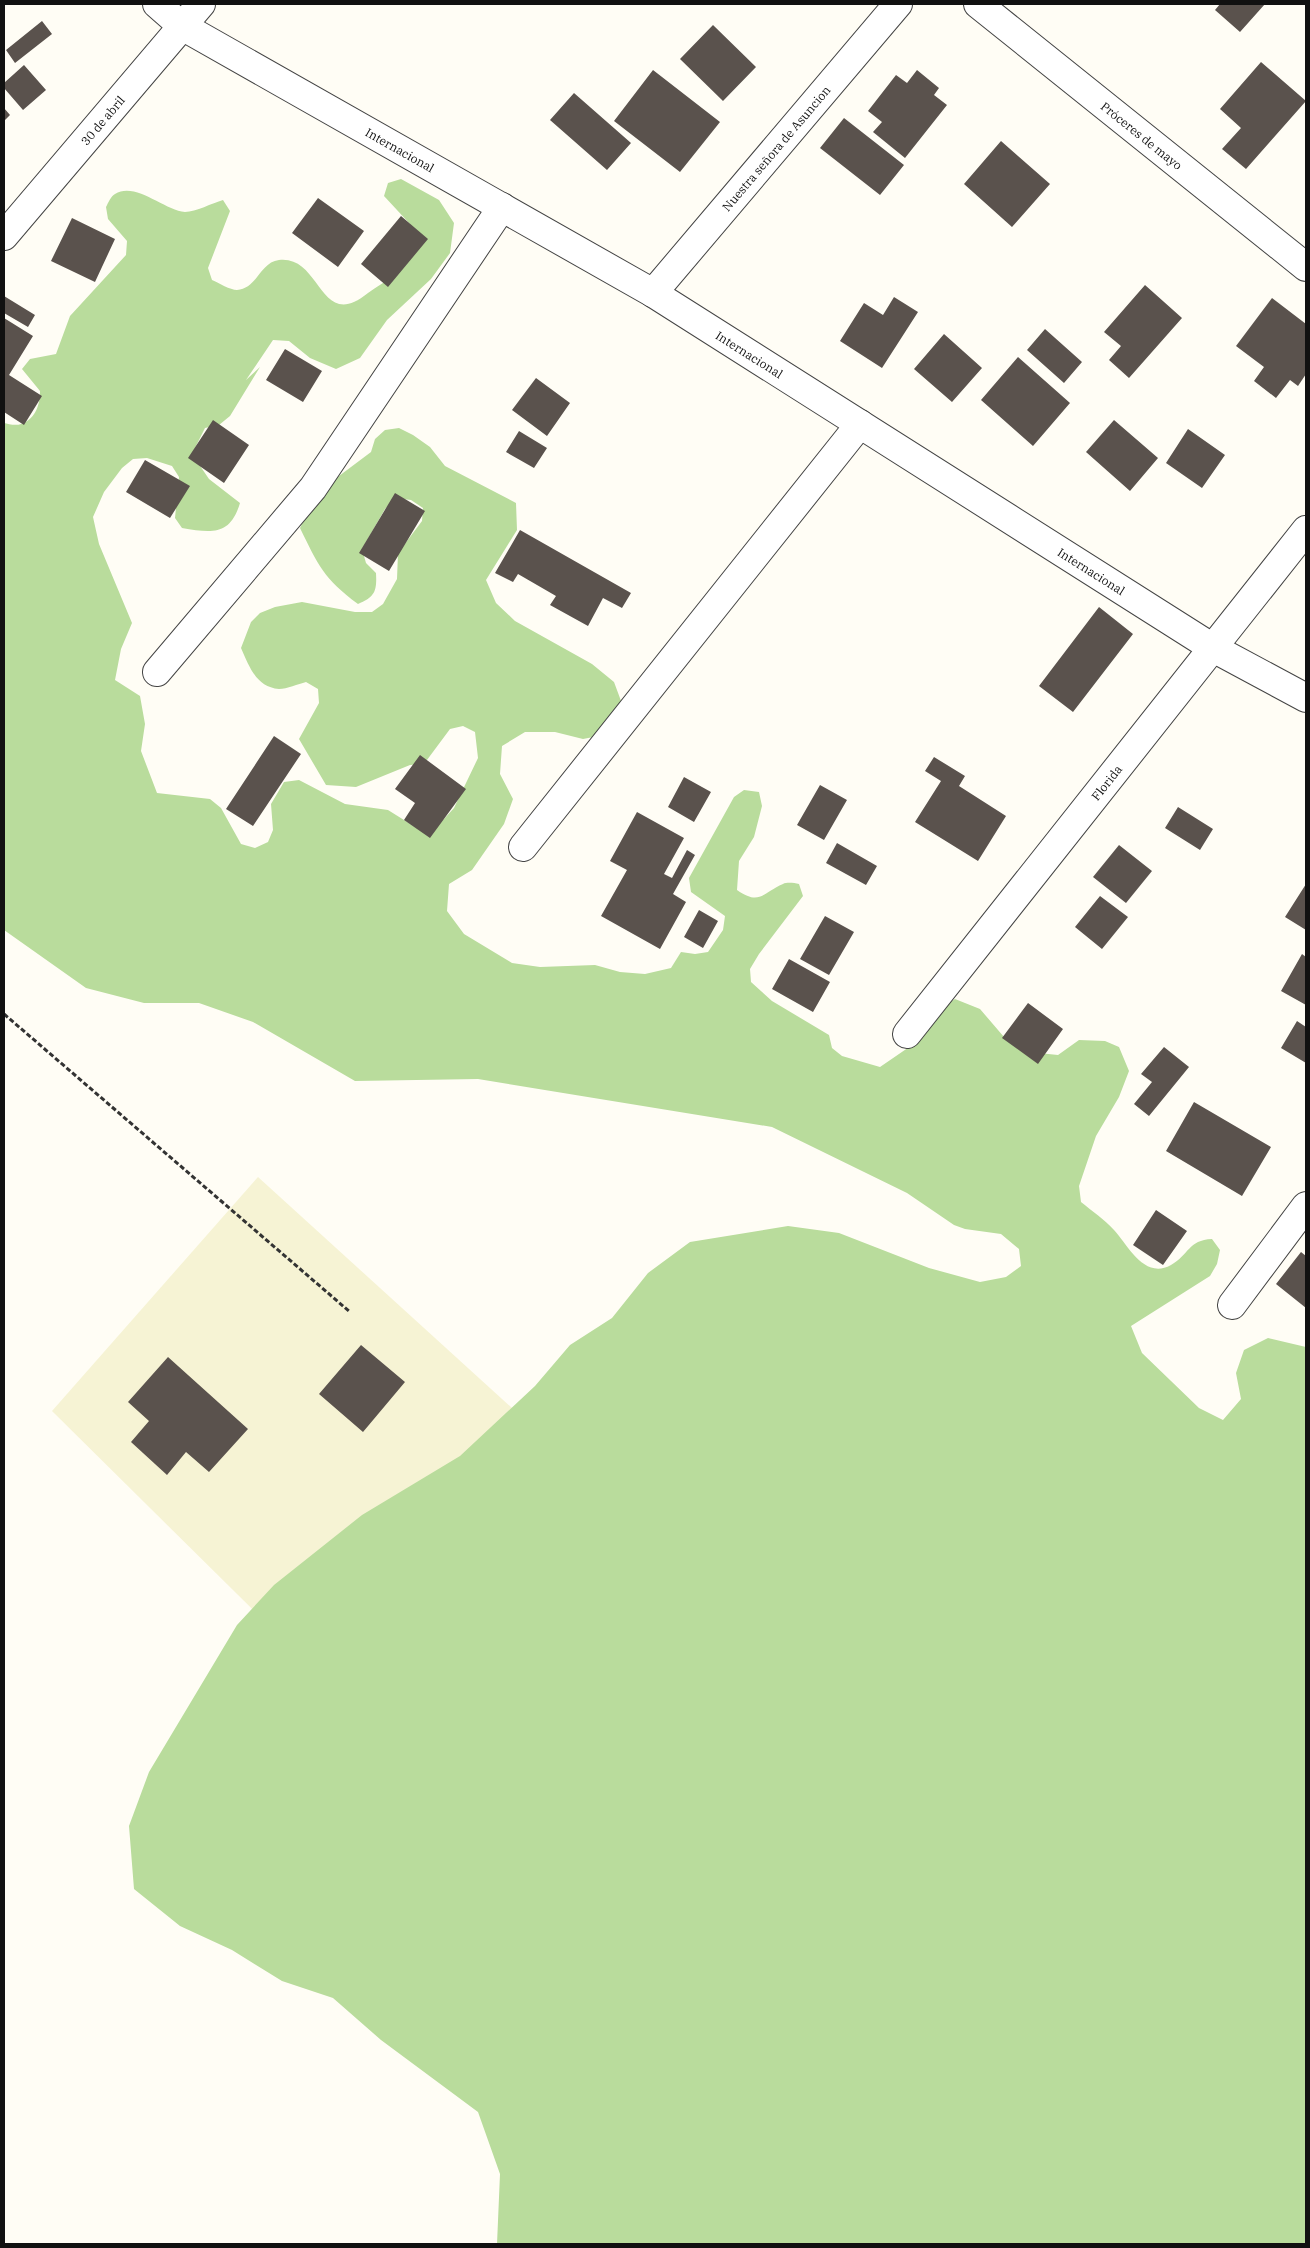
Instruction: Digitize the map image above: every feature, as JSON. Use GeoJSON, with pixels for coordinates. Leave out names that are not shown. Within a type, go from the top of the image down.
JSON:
{"type":"FeatureCollection","features":[{"type":"Feature","properties":{"kind":"street","name":"Internacional"},"geometry":{"type":"LineString","coordinates":[[156,4],[182,26],[653,293],[1213,648],[1306,698]]}},
{"type":"Feature","properties":{"kind":"street","name":"30 de abril"},"geometry":{"type":"LineString","coordinates":[[4,236],[201,4]]}},
{"type":"Feature","properties":{"kind":"street","name":"Nuestra señora de Asuncion"},"geometry":{"type":"LineString","coordinates":[[653,293],[898,4]]}},
{"type":"Feature","properties":{"kind":"street","name":"Próceres de mayo"},"geometry":{"type":"LineString","coordinates":[[978,4],[1306,267]]}},
{"type":"Feature","properties":{"kind":"street"},"geometry":{"type":"LineString","coordinates":[[158,672],[313,488],[502,207]]}},
{"type":"Feature","properties":{"kind":"street"},"geometry":{"type":"LineString","coordinates":[[523,847],[860,424]]}},
{"type":"Feature","properties":{"kind":"street","name":"Florida"},"geometry":{"type":"LineString","coordinates":[[907,1034],[1306,530]]}},
{"type":"Feature","properties":{"kind":"street"},"geometry":{"type":"LineString","coordinates":[[1232,1305],[1306,1206]]}},
{"type":"Feature","properties":{"kind":"path"},"geometry":{"type":"LineString","coordinates":[[4,1014],[350,1312]]}},
{"type":"Feature","properties":{"kind":"shaded area"},"geometry":{"type":"Polygon","coordinates":[[[258,1177],[556,1448],[335,1691],[52,1411],[258,1177]]]}},
{"type":"Feature","properties":{"kind":"green space"},"geometry":{"type":"Polygon","coordinates":[[[401,179],[439,200],[454,223],[450,253],[431,279],[387,320],[360,358],[336,369],[310,358],[289,341],[273,340],[246,380],[260,367],[230,416],[219,425],[205,428],[192,454],[209,479],[240,503],[231,522],[225,527],[211,531],[182,528],[175,518],[179,477],[172,466],[147,458],[133,459],[122,468],[104,492],[93,517],[99,544],[132,623],[121,649],[115,680],[140,696],[145,724],[141,751],[157,793],[210,799],[221,808],[241,844],[255,848],[268,842],[273,830],[271,804],[284,782],[299,780],[345,804],[388,810],[420,830],[444,819],[454,808],[478,758],[475,732],[463,726],[450,729],[424,764],[410,765],[356,787],[326,785],[299,739],[319,703],[318,689],[306,682],[279,689],[264,684],[254,674],[241,648],[251,622],[260,613],[275,607],[302,602],[355,612],[372,612],[383,604],[397,579],[398,553],[422,521],[423,508],[411,500],[395,498],[385,509],[362,549],[366,563],[376,573],[374,593],[368,599],[358,604],[329,579],[300,528],[319,491],[371,452],[375,439],[385,430],[399,428],[430,447],[445,466],[516,503],[517,530],[486,580],[496,603],[515,621],[592,664],[614,682],[624,709],[609,734],[583,739],[555,732],[525,732],[502,746],[500,774],[513,799],[504,824],[472,870],[449,884],[447,911],[464,934],[512,963],[540,967],[595,965],[620,972],[645,974],[671,968],[681,952],[695,954],[708,952],[723,930],[725,916],[691,892],[689,878],[734,797],[744,790],[759,792],[762,806],[754,837],[739,861],[737,890],[745,895],[756,898],[783,884],[793,883],[799,884],[803,896],[759,954],[750,969],[751,982],[772,1001],[829,1035],[832,1048],[842,1056],[880,1067],[915,1043],[932,1014],[955,999],[980,1009],[1004,1037],[1029,1052],[1058,1055],[1079,1040],[1105,1041],[1119,1047],[1129,1071],[1119,1097],[1096,1136],[1079,1186],[1081,1202],[1110,1226],[1138,1259],[1153,1268],[1171,1265],[1193,1245],[1204,1240],[1212,1239],[1220,1250],[1217,1264],[1210,1276],[1131,1326],[1142,1353],[1199,1408],[1223,1420],[1241,1399],[1236,1373],[1244,1350],[1268,1338],[1306,1347],[1306,2244],[497,2244],[500,2174],[478,2112],[381,2040],[333,1998],[282,1981],[232,1950],[180,1926],[134,1889],[129,1826],[149,1772],[237,1625],[274,1585],[362,1515],[460,1456],[535,1386],[570,1345],[612,1318],[648,1273],[690,1242],[788,1226],[839,1233],[929,1268],[980,1282],[1006,1277],[1021,1266],[1019,1249],[1001,1234],[965,1229],[954,1225],[907,1193],[772,1127],[478,1079],[355,1081],[253,1022],[199,1003],[144,1003],[86,988],[4,930],[4,423],[19,425],[34,415],[38,406],[40,391],[22,369],[30,359],[56,354],[70,316],[126,255],[127,241],[108,219],[106,207],[112,196],[123,191],[140,193],[185,212],[223,200],[230,211],[208,268],[212,280],[234,290],[244,289],[254,281],[267,265],[279,260],[293,262],[304,269],[330,299],[339,304],[352,303],[390,278],[395,272],[402,256],[410,224],[384,196],[388,183],[401,179]]]}},
{"type":"Feature","properties":{"kind":"building"},"geometry":{"type":"Polygon","coordinates":[[[1220,4],[1265,4],[1240,32],[1215,10],[1220,4]]]}},
{"type":"Feature","properties":{"kind":"building"},"geometry":{"type":"Polygon","coordinates":[[[42,21],[52,34],[15,63],[6,50],[42,21]]]}},
{"type":"Feature","properties":{"kind":"building"},"geometry":{"type":"Polygon","coordinates":[[[713,25],[756,67],[723,101],[680,59],[713,25]]]}},
{"type":"Feature","properties":{"kind":"building"},"geometry":{"type":"Polygon","coordinates":[[[1261,62],[1306,101],[1246,169],[1222,149],[1241,128],[1220,109],[1261,62]]]}},
{"type":"Feature","properties":{"kind":"building"},"geometry":{"type":"Polygon","coordinates":[[[24,65],[46,90],[23,110],[4,88],[4,83],[24,65]]]}},
{"type":"Feature","properties":{"kind":"building"},"geometry":{"type":"Polygon","coordinates":[[[653,70],[720,122],[680,172],[614,121],[653,70]]]}},
{"type":"Feature","properties":{"kind":"building"},"geometry":{"type":"Polygon","coordinates":[[[917,70],[939,88],[934,95],[947,105],[905,158],[873,132],[882,122],[868,111],[896,75],[907,83],[917,70]]]}},
{"type":"Feature","properties":{"kind":"building"},"geometry":{"type":"Polygon","coordinates":[[[574,93],[631,143],[607,170],[550,120],[574,93]]]}},
{"type":"Feature","properties":{"kind":"building"},"geometry":{"type":"Polygon","coordinates":[[[4,108],[10,115],[4,121],[4,108]]]}},
{"type":"Feature","properties":{"kind":"building"},"geometry":{"type":"Polygon","coordinates":[[[844,118],[904,165],[880,195],[820,148],[844,118]]]}},
{"type":"Feature","properties":{"kind":"building"},"geometry":{"type":"Polygon","coordinates":[[[1001,141],[1050,184],[1012,227],[964,184],[1001,141]]]}},
{"type":"Feature","properties":{"kind":"building"},"geometry":{"type":"Polygon","coordinates":[[[318,198],[364,231],[338,267],[292,233],[318,198]]]}},
{"type":"Feature","properties":{"kind":"building"},"geometry":{"type":"Polygon","coordinates":[[[401,216],[428,239],[388,287],[361,264],[401,216]]]}},
{"type":"Feature","properties":{"kind":"building"},"geometry":{"type":"Polygon","coordinates":[[[72,218],[115,239],[95,282],[51,261],[72,218]]]}},
{"type":"Feature","properties":{"kind":"building"},"geometry":{"type":"Polygon","coordinates":[[[1145,285],[1182,318],[1129,378],[1109,360],[1121,346],[1104,332],[1145,285]]]}},
{"type":"Feature","properties":{"kind":"building"},"geometry":{"type":"Polygon","coordinates":[[[4,296],[35,315],[28,327],[4,313],[4,296]]]}},
{"type":"Feature","properties":{"kind":"building"},"geometry":{"type":"Polygon","coordinates":[[[894,297],[918,312],[882,368],[840,341],[864,303],[883,315],[894,297]]]}},
{"type":"Feature","properties":{"kind":"building"},"geometry":{"type":"Polygon","coordinates":[[[1272,298],[1306,324],[1306,374],[1298,386],[1290,380],[1276,398],[1254,381],[1264,367],[1236,346],[1272,298]]]}},
{"type":"Feature","properties":{"kind":"building"},"geometry":{"type":"Polygon","coordinates":[[[4,318],[33,336],[9,375],[42,396],[24,425],[4,412],[4,318]]]}},
{"type":"Feature","properties":{"kind":"building"},"geometry":{"type":"Polygon","coordinates":[[[1045,329],[1082,362],[1064,383],[1027,350],[1045,329]]]}},
{"type":"Feature","properties":{"kind":"building"},"geometry":{"type":"Polygon","coordinates":[[[944,334],[982,368],[952,402],[914,369],[944,334]]]}},
{"type":"Feature","properties":{"kind":"building"},"geometry":{"type":"Polygon","coordinates":[[[285,349],[322,371],[303,402],[266,380],[285,349]]]}},
{"type":"Feature","properties":{"kind":"building"},"geometry":{"type":"Polygon","coordinates":[[[1018,357],[1070,403],[1033,446],[981,400],[1018,357]]]}},
{"type":"Feature","properties":{"kind":"building"},"geometry":{"type":"Polygon","coordinates":[[[536,378],[570,403],[547,436],[512,410],[536,378]]]}},
{"type":"Feature","properties":{"kind":"building"},"geometry":{"type":"Polygon","coordinates":[[[213,420],[249,445],[224,483],[188,458],[213,420]]]}},
{"type":"Feature","properties":{"kind":"building"},"geometry":{"type":"Polygon","coordinates":[[[1114,420],[1158,458],[1130,491],[1086,452],[1114,420]]]}},
{"type":"Feature","properties":{"kind":"building"},"geometry":{"type":"Polygon","coordinates":[[[1188,429],[1225,455],[1202,488],[1166,463],[1188,429]]]}},
{"type":"Feature","properties":{"kind":"building"},"geometry":{"type":"Polygon","coordinates":[[[519,431],[547,448],[534,468],[506,452],[519,431]]]}},
{"type":"Feature","properties":{"kind":"building"},"geometry":{"type":"Polygon","coordinates":[[[145,460],[190,486],[170,518],[126,492],[145,460]]]}},
{"type":"Feature","properties":{"kind":"building"},"geometry":{"type":"Polygon","coordinates":[[[395,493],[425,511],[389,571],[359,553],[395,493]]]}},
{"type":"Feature","properties":{"kind":"building"},"geometry":{"type":"Polygon","coordinates":[[[520,530],[631,593],[622,608],[603,598],[588,626],[550,605],[556,596],[518,574],[513,582],[495,573],[520,530]]]}},
{"type":"Feature","properties":{"kind":"building"},"geometry":{"type":"Polygon","coordinates":[[[1099,607],[1133,634],[1073,712],[1039,686],[1099,607]]]}},
{"type":"Feature","properties":{"kind":"building"},"geometry":{"type":"Polygon","coordinates":[[[274,736],[301,754],[253,826],[226,809],[274,736]]]}},
{"type":"Feature","properties":{"kind":"building"},"geometry":{"type":"Polygon","coordinates":[[[420,755],[466,789],[430,838],[404,820],[415,803],[395,789],[420,755]]]}},
{"type":"Feature","properties":{"kind":"building"},"geometry":{"type":"Polygon","coordinates":[[[934,757],[965,776],[959,786],[1006,816],[978,861],[915,822],[941,781],[925,771],[934,757]]]}},
{"type":"Feature","properties":{"kind":"building"},"geometry":{"type":"Polygon","coordinates":[[[684,777],[711,792],[694,822],[668,807],[684,777]]]}},
{"type":"Feature","properties":{"kind":"building"},"geometry":{"type":"Polygon","coordinates":[[[820,785],[847,800],[824,840],[797,825],[820,785]]]}},
{"type":"Feature","properties":{"kind":"building"},"geometry":{"type":"Polygon","coordinates":[[[1178,807],[1213,829],[1200,850],[1165,828],[1178,807]]]}},
{"type":"Feature","properties":{"kind":"building"},"geometry":{"type":"Polygon","coordinates":[[[637,812],[684,838],[664,874],[672,878],[687,850],[695,855],[673,894],[686,902],[660,949],[601,916],[627,870],[610,861],[637,812]]]}},
{"type":"Feature","properties":{"kind":"building"},"geometry":{"type":"Polygon","coordinates":[[[837,843],[877,866],[866,885],[826,863],[837,843]]]}},
{"type":"Feature","properties":{"kind":"building"},"geometry":{"type":"Polygon","coordinates":[[[1119,845],[1152,871],[1126,903],[1093,877],[1119,845]]]}},
{"type":"Feature","properties":{"kind":"building"},"geometry":{"type":"Polygon","coordinates":[[[1306,884],[1306,930],[1285,917],[1306,884]]]}},
{"type":"Feature","properties":{"kind":"building"},"geometry":{"type":"Polygon","coordinates":[[[1100,896],[1128,917],[1102,949],[1075,927],[1100,896]]]}},
{"type":"Feature","properties":{"kind":"building"},"geometry":{"type":"Polygon","coordinates":[[[699,910],[718,921],[703,948],[684,937],[699,910]]]}},
{"type":"Feature","properties":{"kind":"building"},"geometry":{"type":"Polygon","coordinates":[[[825,916],[854,932],[829,975],[800,959],[825,916]]]}},
{"type":"Feature","properties":{"kind":"building"},"geometry":{"type":"Polygon","coordinates":[[[1302,954],[1306,957],[1306,1005],[1281,991],[1302,954]]]}},
{"type":"Feature","properties":{"kind":"building"},"geometry":{"type":"Polygon","coordinates":[[[789,959],[830,982],[813,1012],[772,989],[789,959]]]}},
{"type":"Feature","properties":{"kind":"building"},"geometry":{"type":"Polygon","coordinates":[[[1028,1003],[1063,1029],[1038,1064],[1002,1038],[1028,1003]]]}},
{"type":"Feature","properties":{"kind":"building"},"geometry":{"type":"Polygon","coordinates":[[[1297,1021],[1306,1027],[1306,1063],[1281,1048],[1297,1021]]]}},
{"type":"Feature","properties":{"kind":"building"},"geometry":{"type":"Polygon","coordinates":[[[1164,1047],[1189,1067],[1149,1116],[1134,1104],[1152,1082],[1141,1074],[1164,1047]]]}},
{"type":"Feature","properties":{"kind":"building"},"geometry":{"type":"Polygon","coordinates":[[[1194,1102],[1271,1147],[1242,1196],[1166,1151],[1194,1102]]]}},
{"type":"Feature","properties":{"kind":"building"},"geometry":{"type":"Polygon","coordinates":[[[1156,1210],[1187,1231],[1163,1265],[1133,1245],[1156,1210]]]}},
{"type":"Feature","properties":{"kind":"building"},"geometry":{"type":"Polygon","coordinates":[[[1301,1252],[1306,1256],[1306,1308],[1276,1284],[1301,1252]]]}},
{"type":"Feature","properties":{"kind":"building"},"geometry":{"type":"Polygon","coordinates":[[[361,1345],[405,1382],[363,1432],[319,1394],[361,1345]]]}},
{"type":"Feature","properties":{"kind":"building"},"geometry":{"type":"Polygon","coordinates":[[[168,1357],[248,1429],[209,1472],[186,1452],[167,1475],[131,1442],[149,1421],[128,1402],[168,1357]]]}}]}
